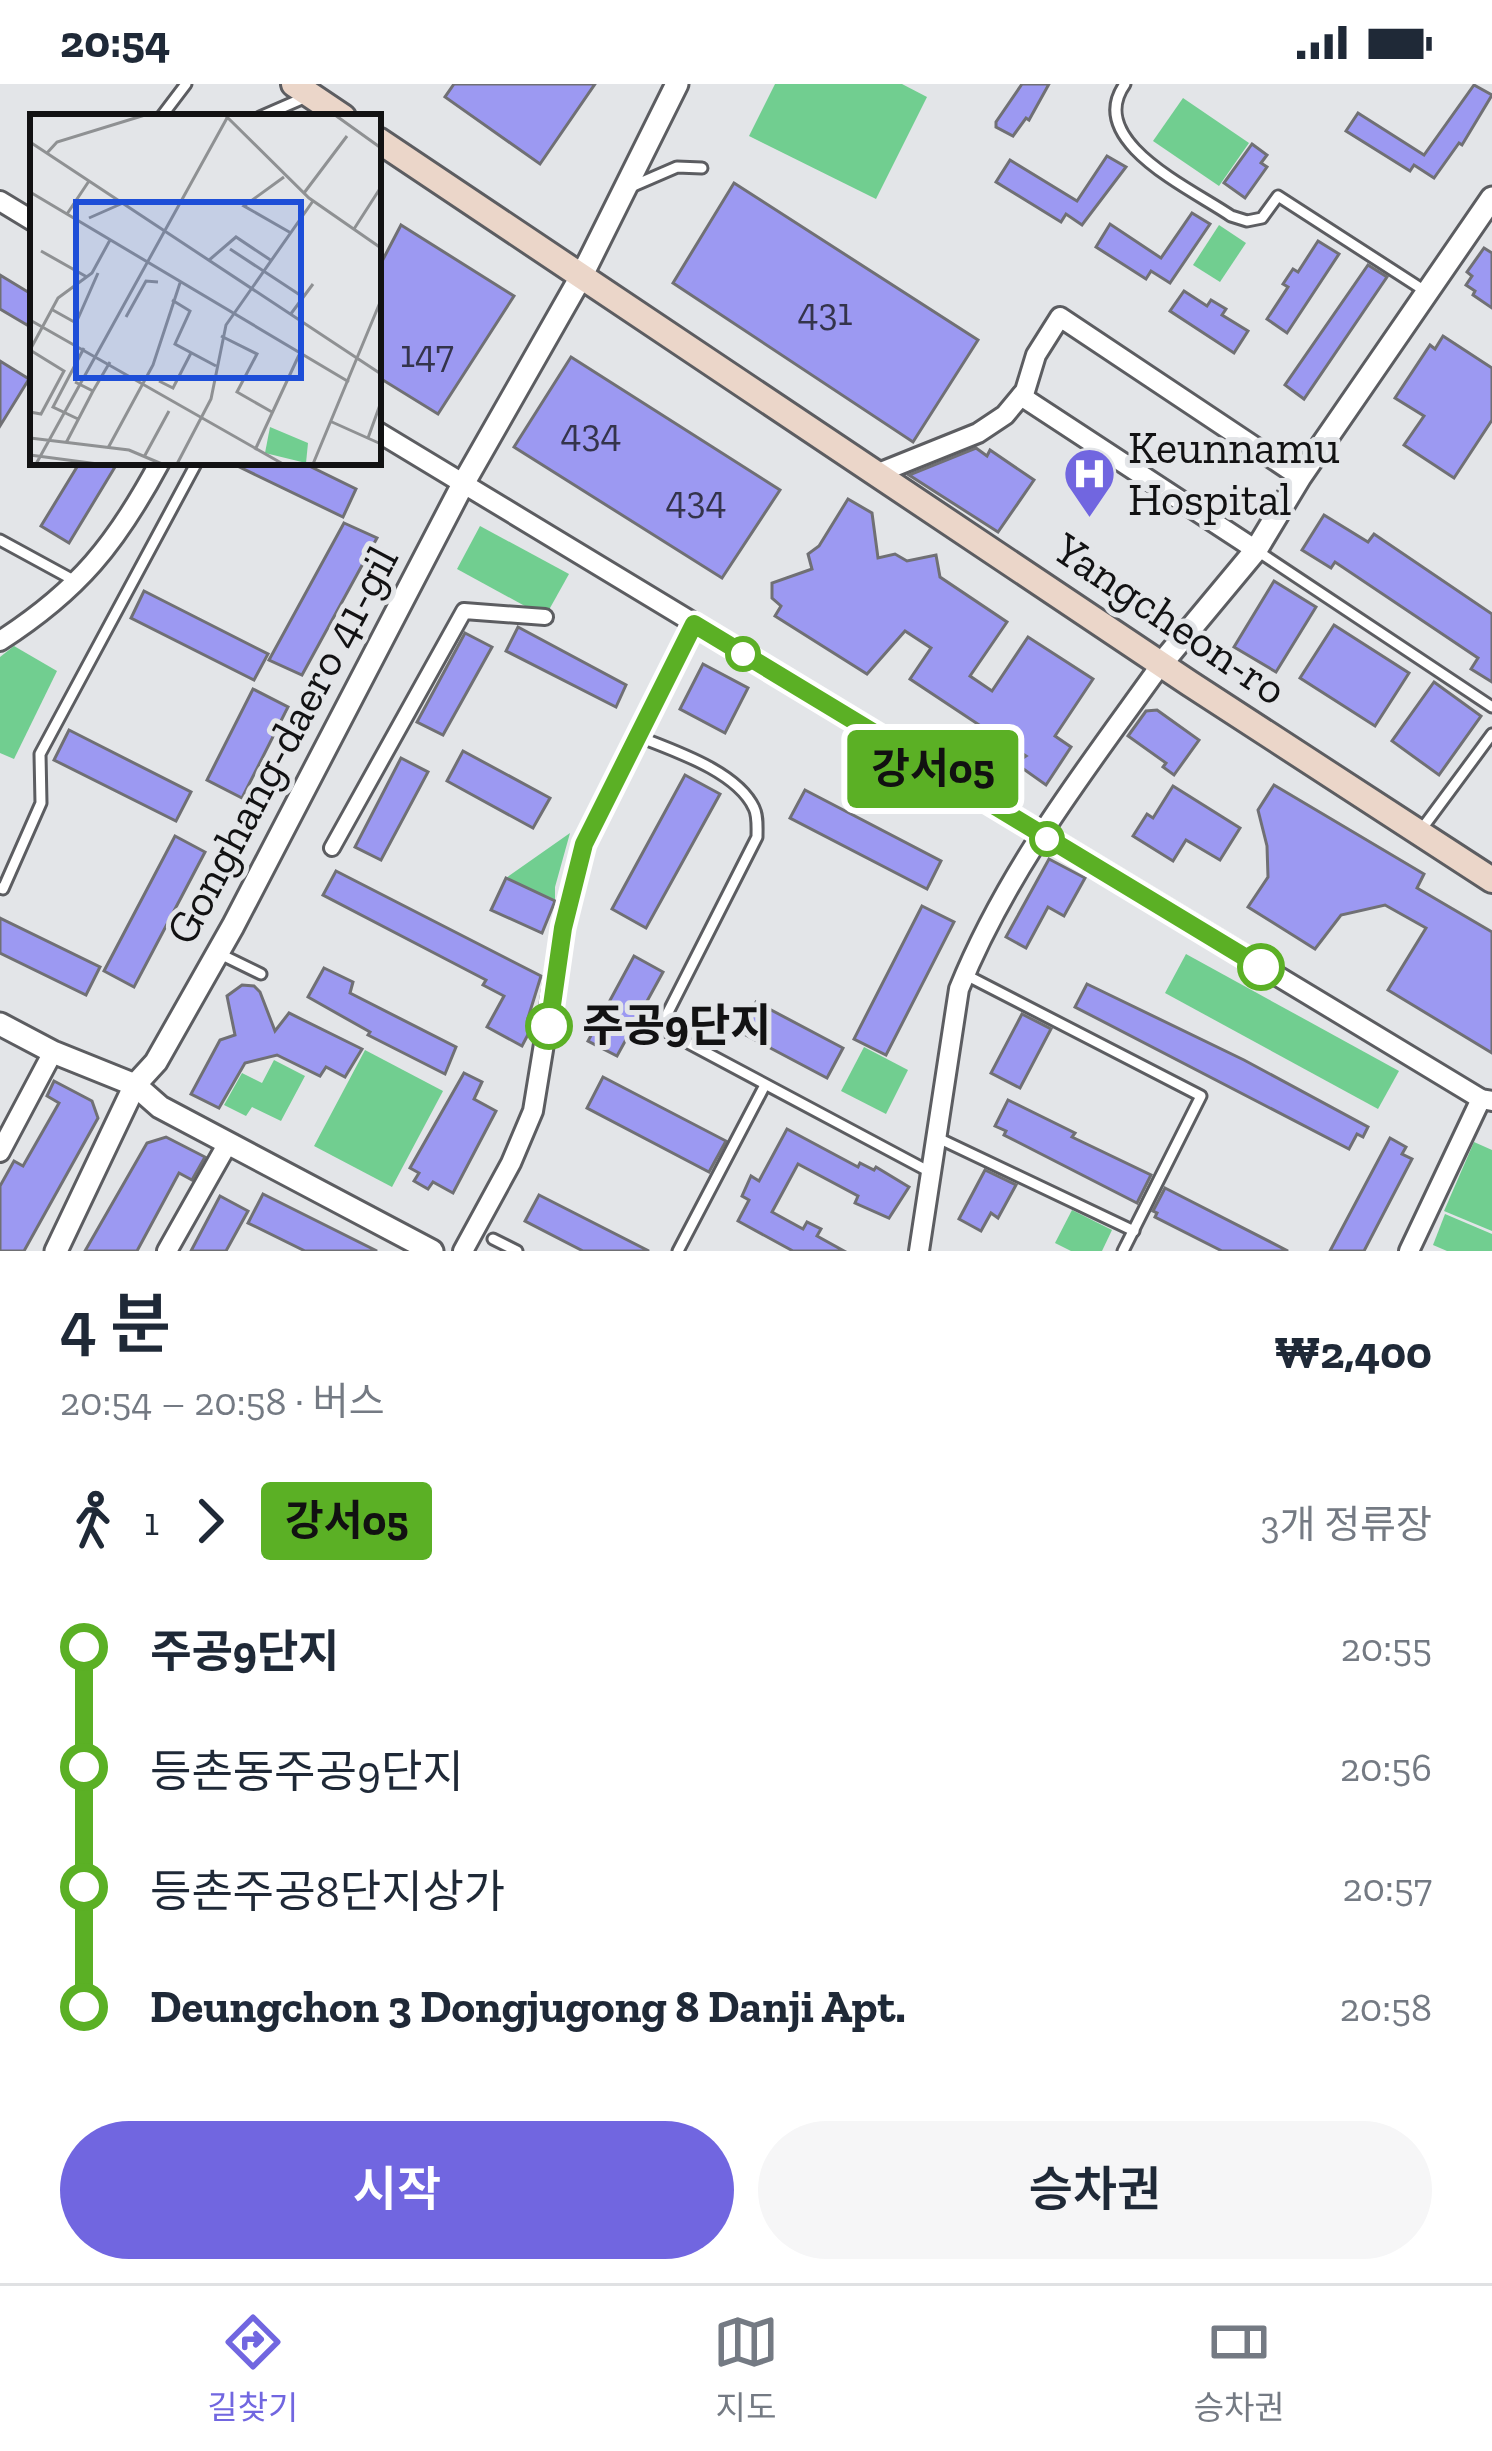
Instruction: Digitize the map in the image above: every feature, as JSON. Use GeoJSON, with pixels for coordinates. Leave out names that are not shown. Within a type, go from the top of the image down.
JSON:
{"type":"FeatureCollection","features":[{"type":"Feature","properties":{"kind":"main road"},"geometry":{"type":"LineString","coordinates":[[302,90],[338,114]]}},
{"type":"Feature","properties":{"kind":"main road","name":"Yangcheon-ro"},"geometry":{"type":"LineString","coordinates":[[381,142],[1492,880]]}},
{"type":"Feature","properties":{"kind":"street","name":"Gonghang-daero 41-gil"},"geometry":{"type":"LineString","coordinates":[[56,1251],[135,1085],[157,1062],[218,953],[463,484],[628,188],[677,84]]}},
{"type":"Feature","properties":{"kind":"street"},"geometry":{"type":"LineString","coordinates":[[919,1251],[949,1046],[965,975],[997,904],[1040,834],[1162,663],[1256,550],[1300,477],[1492,198]]}},
{"type":"Feature","properties":{"kind":"street"},"geometry":{"type":"LineString","coordinates":[[0,201],[30,219]]}},
{"type":"Feature","properties":{"kind":"street"},"geometry":{"type":"LineString","coordinates":[[876,474],[978,433],[1006,415],[1021,396],[1036,355],[1060,317],[1300,477]]}},
{"type":"Feature","properties":{"kind":"street"},"geometry":{"type":"LineString","coordinates":[[1021,396],[1256,550]]}},
{"type":"Feature","properties":{"kind":"street"},"geometry":{"type":"LineString","coordinates":[[381,434],[1486,1101],[1409,1251]]}},
{"type":"Feature","properties":{"kind":"street"},"geometry":{"type":"LineString","coordinates":[[0,641],[106,554],[158,465]]}},
{"type":"Feature","properties":{"kind":"street"},"geometry":{"type":"LineString","coordinates":[[332,848],[464,611],[545,617]]}},
{"type":"Feature","properties":{"kind":"street"},"geometry":{"type":"LineString","coordinates":[[463,1251],[512,1163],[533,1111],[563,928],[584,844],[694,624]]}},
{"type":"Feature","properties":{"kind":"street"},"geometry":{"type":"LineString","coordinates":[[0,1024],[53,1052],[135,1085],[160,1107],[432,1251]]}},
{"type":"Feature","properties":{"kind":"street"},"geometry":{"type":"LineString","coordinates":[[0,1152],[53,1052]]}},
{"type":"Feature","properties":{"kind":"street"},"geometry":{"type":"LineString","coordinates":[[166,1251],[228,1143]]}},
{"type":"Feature","properties":{"kind":"lane"},"geometry":{"type":"LineString","coordinates":[[163,114],[186,84]]}},
{"type":"Feature","properties":{"kind":"lane"},"geometry":{"type":"LineString","coordinates":[[1125,84],[1113,110],[1118,131],[1145,157],[1231,216],[1262,218],[1278,196],[1425,291]]}},
{"type":"Feature","properties":{"kind":"lane"},"geometry":{"type":"LineString","coordinates":[[265,114],[302,90]]}},
{"type":"Feature","properties":{"kind":"lane"},"geometry":{"type":"LineString","coordinates":[[628,188],[676,167],[702,168]]}},
{"type":"Feature","properties":{"kind":"lane"},"geometry":{"type":"LineString","coordinates":[[0,888],[3,890],[41,803],[40,754],[195,465]]}},
{"type":"Feature","properties":{"kind":"lane"},"geometry":{"type":"LineString","coordinates":[[0,540],[77,582]]}},
{"type":"Feature","properties":{"kind":"lane"},"geometry":{"type":"LineString","coordinates":[[1256,550],[1492,707]]}},
{"type":"Feature","properties":{"kind":"lane"},"geometry":{"type":"LineString","coordinates":[[1418,835],[1492,734]]}},
{"type":"Feature","properties":{"kind":"lane"},"geometry":{"type":"LineString","coordinates":[[636,736],[703,764],[744,793],[757,811],[757,837],[660,1028],[930,1172]]}},
{"type":"Feature","properties":{"kind":"lane"},"geometry":{"type":"LineString","coordinates":[[218,953],[261,974]]}},
{"type":"Feature","properties":{"kind":"lane"},"geometry":{"type":"LineString","coordinates":[[965,975],[1201,1096],[1123,1251]]}},
{"type":"Feature","properties":{"kind":"lane"},"geometry":{"type":"LineString","coordinates":[[678,1251],[766,1084]]}},
{"type":"Feature","properties":{"kind":"lane"},"geometry":{"type":"LineString","coordinates":[[935,1137],[1134,1231]]}},
{"type":"Feature","properties":{"kind":"lane"},"geometry":{"type":"LineString","coordinates":[[493,1239],[517,1251]]}},
{"type":"Feature","properties":{"kind":"green space"},"geometry":{"type":"Polygon","coordinates":[[[775,84],[902,84],[927,97],[876,199],[749,136],[775,84]]]}},
{"type":"Feature","properties":{"kind":"green space"},"geometry":{"type":"Polygon","coordinates":[[[1183,98],[1249,143],[1219,186],[1153,141],[1183,98]]]}},
{"type":"Feature","properties":{"kind":"green space"},"geometry":{"type":"Polygon","coordinates":[[[1219,225],[1246,243],[1220,282],[1193,265],[1219,225]]]}},
{"type":"Feature","properties":{"kind":"green space"},"geometry":{"type":"Polygon","coordinates":[[[480,526],[569,574],[545,617],[457,569],[480,526]]]}},
{"type":"Feature","properties":{"kind":"green space"},"geometry":{"type":"Polygon","coordinates":[[[14,646],[57,671],[14,759],[0,753],[0,657],[14,646]]]}},
{"type":"Feature","properties":{"kind":"green space"},"geometry":{"type":"Polygon","coordinates":[[[570,833],[555,901],[506,878],[570,833]]]}},
{"type":"Feature","properties":{"kind":"green space"},"geometry":{"type":"Polygon","coordinates":[[[1186,954],[1399,1071],[1378,1109],[1165,993],[1186,954]]]}},
{"type":"Feature","properties":{"kind":"green space"},"geometry":{"type":"Polygon","coordinates":[[[864,1047],[908,1070],[886,1114],[841,1091],[864,1047]]]}},
{"type":"Feature","properties":{"kind":"green space"},"geometry":{"type":"Polygon","coordinates":[[[365,1050],[443,1091],[392,1187],[314,1146],[365,1050]]]}},
{"type":"Feature","properties":{"kind":"green space"},"geometry":{"type":"Polygon","coordinates":[[[274,1060],[305,1076],[281,1121],[252,1107],[246,1116],[224,1105],[242,1073],[262,1083],[274,1060]]]}},
{"type":"Feature","properties":{"kind":"green space"},"geometry":{"type":"Polygon","coordinates":[[[1474,1142],[1492,1150],[1492,1231],[1444,1211],[1474,1142]]]}},
{"type":"Feature","properties":{"kind":"green space"},"geometry":{"type":"Polygon","coordinates":[[[1072,1210],[1112,1230],[1102,1251],[1071,1251],[1055,1243],[1072,1210]]]}},
{"type":"Feature","properties":{"kind":"green space"},"geometry":{"type":"Polygon","coordinates":[[[1445,1214],[1492,1234],[1492,1251],[1447,1251],[1433,1245],[1445,1214]]]}},
{"type":"Feature","properties":{"kind":"building"},"geometry":{"type":"Polygon","coordinates":[[[454,84],[595,84],[540,164],[445,97],[454,84]]]}},
{"type":"Feature","properties":{"kind":"building"},"geometry":{"type":"Polygon","coordinates":[[[1022,84],[1049,84],[1029,120],[1013,136],[996,127],[996,122],[1022,84]]]}},
{"type":"Feature","properties":{"kind":"building"},"geometry":{"type":"Polygon","coordinates":[[[1474,85],[1492,95],[1462,145],[1434,178],[1414,165],[1410,171],[1346,131],[1358,113],[1424,155],[1474,85]]]}},
{"type":"Feature","properties":{"kind":"building"},"geometry":{"type":"Polygon","coordinates":[[[1252,144],[1267,155],[1261,163],[1267,167],[1245,198],[1224,183],[1252,144]]]}},
{"type":"Feature","properties":{"kind":"building"},"geometry":{"type":"Polygon","coordinates":[[[1107,156],[1126,167],[1082,225],[1066,214],[1061,222],[996,182],[1010,160],[1077,201],[1107,156]]]}},
{"type":"Feature","properties":{"kind":"building"},"geometry":{"type":"Polygon","coordinates":[[[734,183],[978,340],[913,442],[673,283],[734,183]]]}},
{"type":"Feature","properties":{"kind":"building"},"geometry":{"type":"Polygon","coordinates":[[[1192,213],[1210,224],[1170,283],[1151,271],[1146,279],[1096,247],[1110,224],[1161,258],[1192,213]]]}},
{"type":"Feature","properties":{"kind":"building"},"geometry":{"type":"Polygon","coordinates":[[[401,225],[514,296],[438,414],[381,379],[381,263],[401,225]]]}},
{"type":"Feature","properties":{"kind":"building"},"geometry":{"type":"Polygon","coordinates":[[[1318,241],[1339,254],[1287,333],[1267,319],[1288,287],[1283,284],[1293,269],[1298,272],[1318,241]]]}},
{"type":"Feature","properties":{"kind":"building"},"geometry":{"type":"Polygon","coordinates":[[[1484,248],[1492,253],[1492,308],[1466,285],[1472,276],[1467,272],[1484,248]]]}},
{"type":"Feature","properties":{"kind":"building"},"geometry":{"type":"Polygon","coordinates":[[[1368,265],[1387,277],[1304,399],[1285,385],[1368,265]]]}},
{"type":"Feature","properties":{"kind":"building"},"geometry":{"type":"Polygon","coordinates":[[[0,275],[30,293],[30,320],[27,325],[0,309],[0,275]]]}},
{"type":"Feature","properties":{"kind":"building"},"geometry":{"type":"Polygon","coordinates":[[[1184,291],[1207,306],[1211,300],[1226,309],[1222,315],[1248,331],[1234,353],[1170,311],[1184,291]]]}},
{"type":"Feature","properties":{"kind":"building"},"geometry":{"type":"Polygon","coordinates":[[[1443,336],[1492,368],[1492,420],[1454,478],[1404,445],[1424,416],[1395,398],[1430,345],[1435,349],[1443,336]]]}},
{"type":"Feature","properties":{"kind":"building"},"geometry":{"type":"Polygon","coordinates":[[[571,357],[780,490],[722,578],[514,447],[571,357]]]}},
{"type":"Feature","properties":{"kind":"building"},"geometry":{"type":"Polygon","coordinates":[[[0,361],[29,379],[0,426],[0,361]]]}},
{"type":"Feature","properties":{"kind":"building"},"geometry":{"type":"Polygon","coordinates":[[[976,448],[987,456],[990,450],[1034,480],[998,532],[909,475],[976,448]]]}},
{"type":"Feature","properties":{"kind":"building"},"geometry":{"type":"Polygon","coordinates":[[[78,465],[116,465],[69,543],[41,526],[78,465]]]}},
{"type":"Feature","properties":{"kind":"building"},"geometry":{"type":"Polygon","coordinates":[[[235,465],[307,465],[356,489],[343,517],[235,465]]]}},
{"type":"Feature","properties":{"kind":"building"},"geometry":{"type":"Polygon","coordinates":[[[848,499],[872,513],[878,558],[895,554],[907,561],[936,555],[940,577],[1007,622],[970,676],[992,691],[1028,637],[1093,679],[1055,736],[1071,747],[1046,785],[1015,763],[1026,756],[910,679],[931,648],[905,631],[867,674],[775,616],[781,606],[772,598],[772,583],[812,569],[808,554],[819,546],[848,499]]]}},
{"type":"Feature","properties":{"kind":"building"},"geometry":{"type":"Polygon","coordinates":[[[1324,515],[1368,542],[1374,534],[1492,614],[1492,682],[1471,669],[1478,658],[1335,562],[1331,568],[1302,550],[1324,515]]]}},
{"type":"Feature","properties":{"kind":"building"},"geometry":{"type":"Polygon","coordinates":[[[344,523],[377,538],[302,675],[269,660],[344,523]]]}},
{"type":"Feature","properties":{"kind":"building"},"geometry":{"type":"Polygon","coordinates":[[[1274,581],[1316,607],[1276,672],[1234,647],[1274,581]]]}},
{"type":"Feature","properties":{"kind":"building"},"geometry":{"type":"Polygon","coordinates":[[[144,591],[268,654],[254,680],[131,618],[144,591]]]}},
{"type":"Feature","properties":{"kind":"building"},"geometry":{"type":"Polygon","coordinates":[[[1334,625],[1409,673],[1375,726],[1300,678],[1334,625]]]}},
{"type":"Feature","properties":{"kind":"building"},"geometry":{"type":"Polygon","coordinates":[[[518,627],[626,685],[616,707],[506,651],[518,627]]]}},
{"type":"Feature","properties":{"kind":"building"},"geometry":{"type":"Polygon","coordinates":[[[465,633],[492,647],[443,735],[417,722],[465,633]]]}},
{"type":"Feature","properties":{"kind":"building"},"geometry":{"type":"Polygon","coordinates":[[[703,664],[748,688],[725,733],[680,709],[703,664]]]}},
{"type":"Feature","properties":{"kind":"building"},"geometry":{"type":"Polygon","coordinates":[[[1434,682],[1481,716],[1439,775],[1392,741],[1434,682]]]}},
{"type":"Feature","properties":{"kind":"building"},"geometry":{"type":"Polygon","coordinates":[[[253,689],[288,707],[242,798],[207,780],[253,689]]]}},
{"type":"Feature","properties":{"kind":"building"},"geometry":{"type":"Polygon","coordinates":[[[1157,710],[1199,740],[1174,775],[1163,767],[1166,763],[1128,736],[1146,711],[1157,710]]]}},
{"type":"Feature","properties":{"kind":"building"},"geometry":{"type":"Polygon","coordinates":[[[69,730],[191,792],[176,821],[54,760],[69,730]]]}},
{"type":"Feature","properties":{"kind":"building"},"geometry":{"type":"Polygon","coordinates":[[[463,751],[550,798],[533,828],[447,781],[463,751]]]}},
{"type":"Feature","properties":{"kind":"building"},"geometry":{"type":"Polygon","coordinates":[[[401,758],[428,772],[381,860],[355,847],[401,758]]]}},
{"type":"Feature","properties":{"kind":"building"},"geometry":{"type":"Polygon","coordinates":[[[685,775],[720,794],[646,928],[612,909],[685,775]]]}},
{"type":"Feature","properties":{"kind":"building"},"geometry":{"type":"Polygon","coordinates":[[[1274,785],[1424,874],[1417,888],[1492,932],[1492,1053],[1388,990],[1426,928],[1385,905],[1341,915],[1315,949],[1248,907],[1268,877],[1258,810],[1274,785]]]}},
{"type":"Feature","properties":{"kind":"building"},"geometry":{"type":"Polygon","coordinates":[[[1173,786],[1240,828],[1220,860],[1186,840],[1173,861],[1133,836],[1147,814],[1153,818],[1173,786]]]}},
{"type":"Feature","properties":{"kind":"building"},"geometry":{"type":"Polygon","coordinates":[[[805,790],[941,861],[927,889],[790,818],[805,790]]]}},
{"type":"Feature","properties":{"kind":"building"},"geometry":{"type":"Polygon","coordinates":[[[175,836],[205,852],[134,987],[104,971],[175,836]]]}},
{"type":"Feature","properties":{"kind":"building"},"geometry":{"type":"Polygon","coordinates":[[[1049,859],[1085,878],[1064,916],[1048,907],[1026,948],[1006,937],[1049,859]]]}},
{"type":"Feature","properties":{"kind":"building"},"geometry":{"type":"Polygon","coordinates":[[[336,871],[541,976],[528,1018],[533,1025],[522,1046],[487,1027],[504,996],[483,985],[486,980],[323,895],[336,871]]]}},
{"type":"Feature","properties":{"kind":"building"},"geometry":{"type":"Polygon","coordinates":[[[506,878],[555,901],[542,933],[491,910],[506,878]]]}},
{"type":"Feature","properties":{"kind":"building"},"geometry":{"type":"Polygon","coordinates":[[[922,906],[954,922],[886,1055],[854,1039],[922,906]]]}},
{"type":"Feature","properties":{"kind":"building"},"geometry":{"type":"Polygon","coordinates":[[[0,918],[100,967],[86,995],[0,953],[0,918]]]}},
{"type":"Feature","properties":{"kind":"building"},"geometry":{"type":"Polygon","coordinates":[[[634,956],[663,972],[617,1056],[588,1041],[634,956]]]}},
{"type":"Feature","properties":{"kind":"building"},"geometry":{"type":"Polygon","coordinates":[[[324,968],[353,982],[350,993],[456,1047],[445,1074],[368,1035],[370,1032],[308,997],[324,968]]]}},
{"type":"Feature","properties":{"kind":"building"},"geometry":{"type":"Polygon","coordinates":[[[1087,984],[1368,1127],[1363,1137],[1357,1134],[1349,1149],[1075,1007],[1087,984]]]}},
{"type":"Feature","properties":{"kind":"building"},"geometry":{"type":"Polygon","coordinates":[[[242,985],[260,992],[275,1031],[289,1013],[362,1049],[345,1077],[326,1067],[320,1076],[277,1055],[245,1063],[219,1108],[191,1094],[220,1040],[235,1035],[227,996],[242,985]]]}},
{"type":"Feature","properties":{"kind":"building"},"geometry":{"type":"Polygon","coordinates":[[[756,1002],[843,1048],[827,1078],[740,1032],[756,1002]]]}},
{"type":"Feature","properties":{"kind":"building"},"geometry":{"type":"Polygon","coordinates":[[[1022,1014],[1051,1029],[1020,1088],[991,1073],[1022,1014]]]}},
{"type":"Feature","properties":{"kind":"building"},"geometry":{"type":"Polygon","coordinates":[[[464,1073],[482,1082],[474,1099],[496,1111],[453,1193],[433,1182],[428,1189],[414,1181],[419,1173],[410,1168],[464,1073]]]}},
{"type":"Feature","properties":{"kind":"building"},"geometry":{"type":"Polygon","coordinates":[[[603,1077],[726,1141],[709,1172],[587,1108],[603,1077]]]}},
{"type":"Feature","properties":{"kind":"building"},"geometry":{"type":"Polygon","coordinates":[[[54,1081],[92,1101],[98,1118],[24,1251],[0,1251],[0,1186],[14,1161],[23,1166],[59,1103],[47,1096],[54,1081]]]}},
{"type":"Feature","properties":{"kind":"building"},"geometry":{"type":"Polygon","coordinates":[[[1008,1100],[1151,1175],[1137,1203],[1004,1135],[1006,1131],[995,1126],[1008,1100]]]}},
{"type":"Feature","properties":{"kind":"building"},"geometry":{"type":"Polygon","coordinates":[[[787,1129],[858,1167],[860,1163],[876,1167],[909,1187],[889,1218],[855,1203],[858,1196],[798,1164],[772,1212],[803,1229],[807,1222],[821,1229],[817,1236],[844,1251],[793,1251],[738,1221],[749,1200],[742,1196],[751,1176],[759,1181],[787,1129]]]}},
{"type":"Feature","properties":{"kind":"building"},"geometry":{"type":"Polygon","coordinates":[[[166,1137],[205,1157],[192,1180],[179,1173],[137,1251],[85,1251],[147,1143],[166,1137]]]}},
{"type":"Feature","properties":{"kind":"building"},"geometry":{"type":"Polygon","coordinates":[[[1390,1138],[1406,1147],[1402,1154],[1412,1159],[1364,1251],[1330,1251],[1390,1138]]]}},
{"type":"Feature","properties":{"kind":"building"},"geometry":{"type":"Polygon","coordinates":[[[985,1170],[1016,1185],[998,1218],[991,1213],[981,1231],[959,1219],[985,1170]]]}},
{"type":"Feature","properties":{"kind":"building"},"geometry":{"type":"Polygon","coordinates":[[[1165,1188],[1288,1251],[1222,1251],[1155,1217],[1153,1211],[1165,1188]]]}},
{"type":"Feature","properties":{"kind":"building"},"geometry":{"type":"Polygon","coordinates":[[[263,1194],[377,1251],[305,1251],[248,1223],[263,1194]]]}},
{"type":"Feature","properties":{"kind":"building"},"geometry":{"type":"Polygon","coordinates":[[[539,1195],[649,1251],[583,1251],[525,1221],[539,1195]]]}},
{"type":"Feature","properties":{"kind":"building"},"geometry":{"type":"Polygon","coordinates":[[[220,1196],[248,1211],[226,1251],[191,1251],[220,1196]]]}},
{"type":"Feature","properties":{"kind":"bus line","name":"강서05"},"geometry":{"type":"LineString","coordinates":[[549,1026],[563,928],[584,844],[694,624],[1261,967]]}},
{"type":"Feature","properties":{"kind":"place","name":"Keunnamu Hospital"},"geometry":{"type":"Point","coordinates":[1089,520]}},
{"type":"Feature","properties":{"kind":"place","name":"주공9단지"},"geometry":{"type":"Point","coordinates":[549,1026]}}]}
